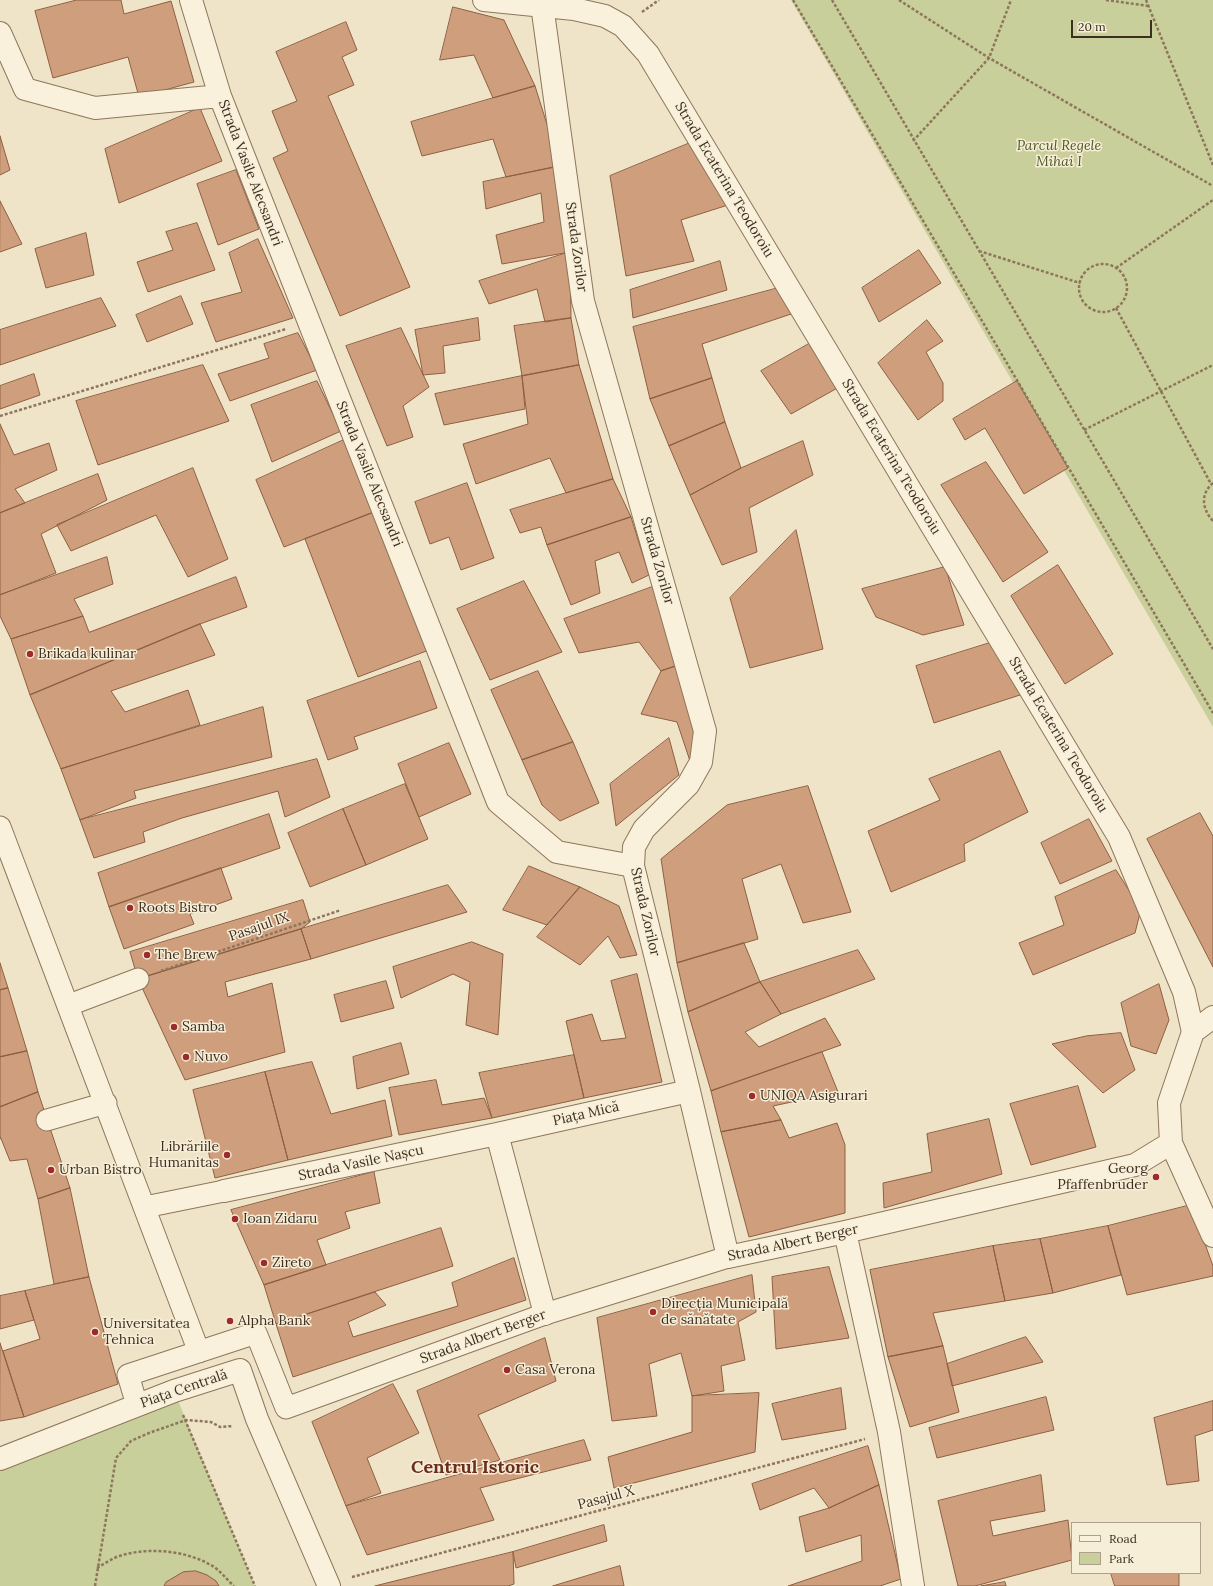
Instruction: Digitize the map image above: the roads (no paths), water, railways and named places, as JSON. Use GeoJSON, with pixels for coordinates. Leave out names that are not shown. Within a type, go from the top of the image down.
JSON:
{"type":"FeatureCollection","features":[{"type":"Feature","properties":{"kind":"street","name":"Strada Vasile Alecsandri"},"geometry":{"type":"LineString","coordinates":[[191,0],[220,96],[498,802],[557,852],[633,866]]}},
{"type":"Feature","properties":{"kind":"street","name":"Strada Ecaterina Teodoroiu"},"geometry":{"type":"LineString","coordinates":[[484,0],[542,5],[573,5],[605,16],[623,26],[648,54],[1119,838],[1184,992],[1193,1032]]}},
{"type":"Feature","properties":{"kind":"street","name":"Strada Zorilor"},"geometry":{"type":"LineString","coordinates":[[542,5],[583,301],[705,731],[701,762],[688,785],[644,829],[634,847],[633,866],[689,1091]]}},
{"type":"Feature","properties":{"kind":"street"},"geometry":{"type":"LineString","coordinates":[[0,33],[24,89],[95,108],[220,96]]}},
{"type":"Feature","properties":{"kind":"street"},"geometry":{"type":"LineString","coordinates":[[0,828],[69,1005],[199,1352],[128,1375],[137,1405]]}},
{"type":"Feature","properties":{"kind":"street"},"geometry":{"type":"LineString","coordinates":[[69,1005],[138,979]]}},
{"type":"Feature","properties":{"kind":"street"},"geometry":{"type":"LineString","coordinates":[[1213,1017],[1193,1032],[1169,1103],[1171,1143],[1213,1236]]}},
{"type":"Feature","properties":{"kind":"street"},"geometry":{"type":"LineString","coordinates":[[689,1091],[728,1257]]}},
{"type":"Feature","properties":{"kind":"street","name":"Piața Mică"},"geometry":{"type":"LineString","coordinates":[[497,1134],[584,1118],[689,1091]]}},
{"type":"Feature","properties":{"kind":"street"},"geometry":{"type":"LineString","coordinates":[[47,1120],[106,1104]]}},
{"type":"Feature","properties":{"kind":"street"},"geometry":{"type":"LineString","coordinates":[[497,1134],[545,1314]]}},
{"type":"Feature","properties":{"kind":"street","name":"Strada Vasile Nașcu"},"geometry":{"type":"LineString","coordinates":[[224,1191],[497,1134]]}},
{"type":"Feature","properties":{"kind":"street","name":"Strada Albert Berger"},"geometry":{"type":"LineString","coordinates":[[199,1352],[256,1333],[286,1408],[545,1314],[728,1257],[845,1232],[1135,1165],[1171,1143]]}},
{"type":"Feature","properties":{"kind":"street"},"geometry":{"type":"LineString","coordinates":[[145,1207],[224,1191]]}},
{"type":"Feature","properties":{"kind":"street"},"geometry":{"type":"LineString","coordinates":[[845,1232],[889,1432],[913,1586]]}},
{"type":"Feature","properties":{"kind":"street","name":"Piața Centrală"},"geometry":{"type":"LineString","coordinates":[[0,1459],[174,1391],[240,1370],[257,1419],[329,1585]]}},
{"type":"Feature","properties":{"kind":"place","name":"Brikada kulinar"},"geometry":{"type":"Point","coordinates":[30,654]}},
{"type":"Feature","properties":{"kind":"place","name":"Roots Bistro"},"geometry":{"type":"Point","coordinates":[130,908]}},
{"type":"Feature","properties":{"kind":"place","name":"The Brew"},"geometry":{"type":"Point","coordinates":[147,955]}},
{"type":"Feature","properties":{"kind":"place","name":"Samba"},"geometry":{"type":"Point","coordinates":[174,1027]}},
{"type":"Feature","properties":{"kind":"place","name":"Nuvo"},"geometry":{"type":"Point","coordinates":[186,1057]}},
{"type":"Feature","properties":{"kind":"place","name":"UNIQA Asigurari"},"geometry":{"type":"Point","coordinates":[752,1096]}},
{"type":"Feature","properties":{"kind":"place","name":"Librăriile Humanitas"},"geometry":{"type":"Point","coordinates":[227,1155]}},
{"type":"Feature","properties":{"kind":"place","name":"Urban Bistro"},"geometry":{"type":"Point","coordinates":[51,1170]}},
{"type":"Feature","properties":{"kind":"place","name":"Georg Pfaffenbruder"},"geometry":{"type":"Point","coordinates":[1156,1177]}},
{"type":"Feature","properties":{"kind":"place","name":"Ioan Zidaru"},"geometry":{"type":"Point","coordinates":[235,1219]}},
{"type":"Feature","properties":{"kind":"place","name":"Zireto"},"geometry":{"type":"Point","coordinates":[264,1263]}},
{"type":"Feature","properties":{"kind":"place","name":"Direcția Municipală de sănătate"},"geometry":{"type":"Point","coordinates":[653,1312]}},
{"type":"Feature","properties":{"kind":"place","name":"Alpha Bank"},"geometry":{"type":"Point","coordinates":[230,1321]}},
{"type":"Feature","properties":{"kind":"place","name":"Universitatea Tehnica"},"geometry":{"type":"Point","coordinates":[95,1332]}},
{"type":"Feature","properties":{"kind":"place","name":"Casa Verona"},"geometry":{"type":"Point","coordinates":[507,1370]}},
{"type":"Feature","properties":{"kind":"district","name":"Centrul Istoric"},"geometry":{"type":"Point","coordinates":[475,1468]}},
{"type":"Feature","properties":{"kind":"park label","name":"Parcul Regele Mihai I"},"geometry":{"type":"Point","coordinates":[1059,154]}}]}
